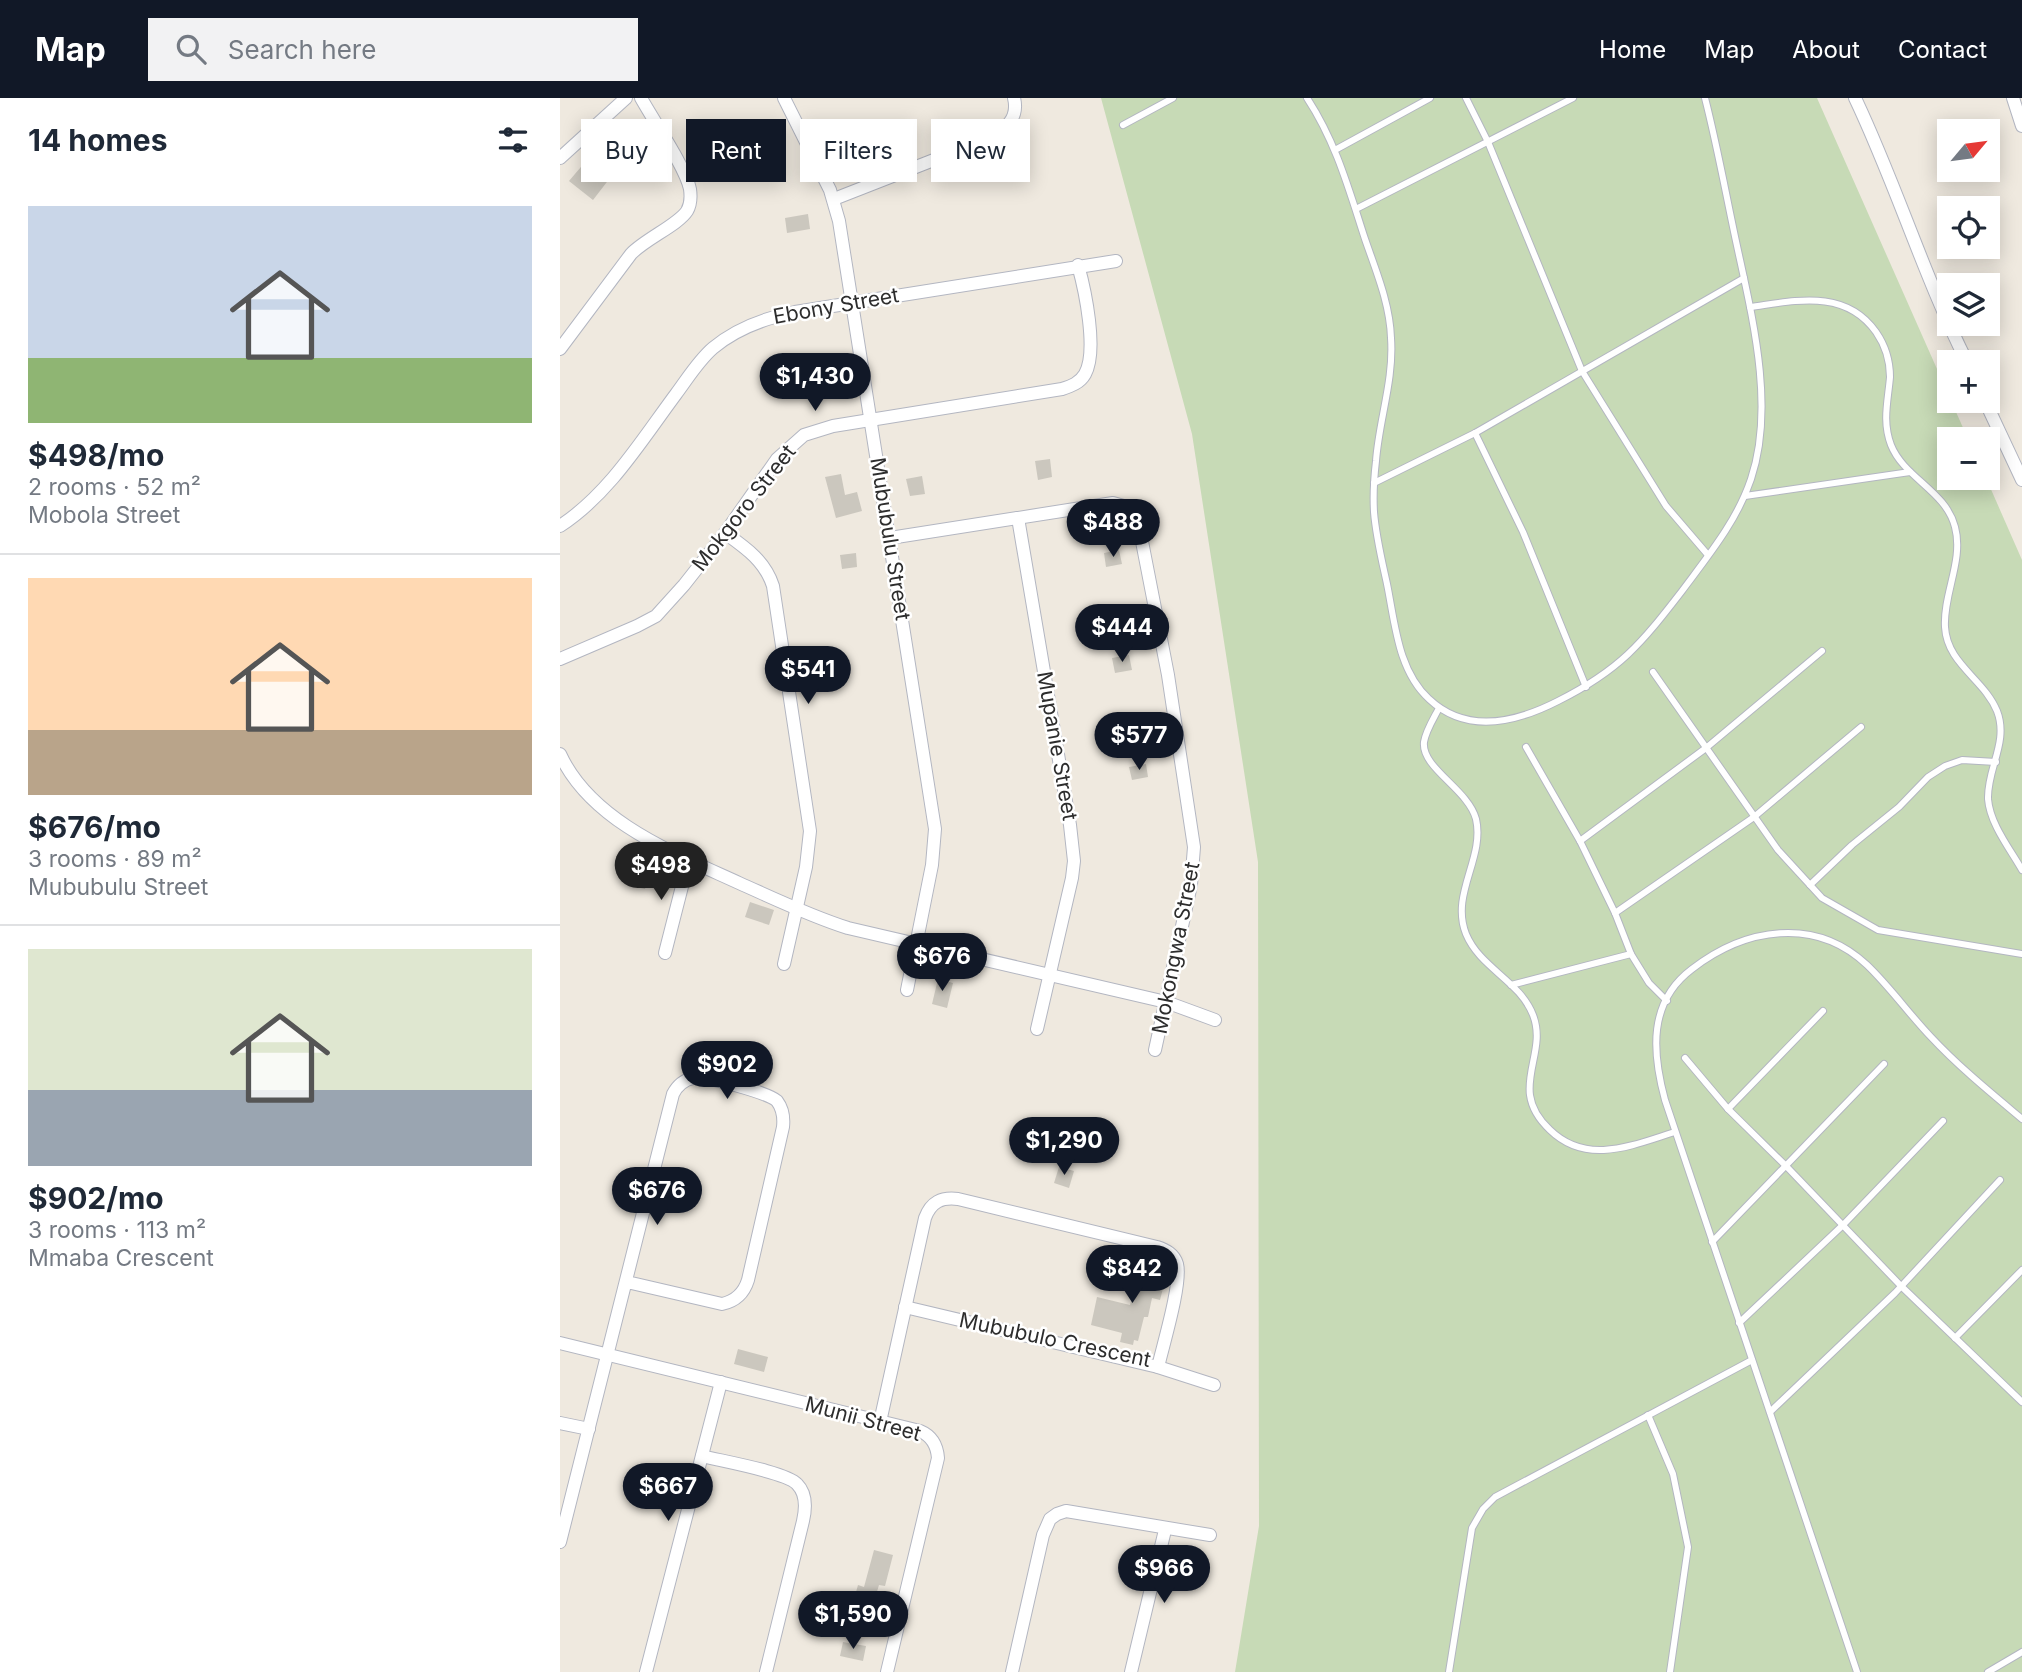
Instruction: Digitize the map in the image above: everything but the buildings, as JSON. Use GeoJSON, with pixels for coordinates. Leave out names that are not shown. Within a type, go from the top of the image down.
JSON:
{"type":"FeatureCollection","features":[{"type":"Feature","properties":{"kind":"street"},"geometry":{"type":"LineString","coordinates":[[560,158],[626,98]]}},
{"type":"Feature","properties":{"kind":"street"},"geometry":{"type":"LineString","coordinates":[[560,349],[631,254],[641,243],[680,218],[691,201],[687,180],[641,98]]}},
{"type":"Feature","properties":{"kind":"street","name":"Mububulu Street"},"geometry":{"type":"LineString","coordinates":[[784,98],[834,199],[935,830],[932,865],[907,990]]}},
{"type":"Feature","properties":{"kind":"street"},"geometry":{"type":"LineString","coordinates":[[834,199],[990,138],[1008,126],[1014,118],[1014,98]]}},
{"type":"Feature","properties":{"kind":"street"},"geometry":{"type":"LineString","coordinates":[[1855,98],[1891,178],[1945,319],[1962,350]]}},
{"type":"Feature","properties":{"kind":"street"},"geometry":{"type":"LineString","coordinates":[[2013,98],[2022,126]]}},
{"type":"Feature","properties":{"kind":"street","name":"Ebony Street"},"geometry":{"type":"LineString","coordinates":[[560,526],[591,502],[619,471],[694,370],[715,347],[753,323],[852,302],[1116,261]]}},
{"type":"Feature","properties":{"kind":"street","name":"Mokgoro Street"},"geometry":{"type":"LineString","coordinates":[[560,659],[656,616],[725,533],[777,459],[790,445],[816,430],[1062,389],[1079,381],[1088,365],[1089,322],[1078,265]]}},
{"type":"Feature","properties":{"kind":"street"},"geometry":{"type":"LineString","coordinates":[[1991,413],[2022,480]]}},
{"type":"Feature","properties":{"kind":"street","name":"Mokongwa Street"},"geometry":{"type":"LineString","coordinates":[[890,538],[1113,503],[1133,512],[1141,530],[1168,675],[1194,847],[1191,885],[1156,1050]]}},
{"type":"Feature","properties":{"kind":"street","name":"Mupanie Street"},"geometry":{"type":"LineString","coordinates":[[1018,518],[1073,845],[1072,878],[1037,1029]]}},
{"type":"Feature","properties":{"kind":"street"},"geometry":{"type":"LineString","coordinates":[[725,533],[760,561],[769,573],[775,595],[810,831],[806,867],[784,964]]}},
{"type":"Feature","properties":{"kind":"street"},"geometry":{"type":"LineString","coordinates":[[560,754],[576,779],[610,813],[640,833],[688,859],[796,909],[848,928],[1166,1002],[1215,1020]]}},
{"type":"Feature","properties":{"kind":"street"},"geometry":{"type":"LineString","coordinates":[[665,953],[688,859]]}},
{"type":"Feature","properties":{"kind":"street"},"geometry":{"type":"LineString","coordinates":[[560,1542],[626,1282],[676,1088],[685,1081],[699,1077],[760,1092],[775,1099],[782,1110],[783,1127],[743,1292],[734,1300],[722,1304],[626,1282]]}},
{"type":"Feature","properties":{"kind":"street","name":"Mububulo Crescent"},"geometry":{"type":"LineString","coordinates":[[880,1422],[905,1307],[925,1218],[937,1201],[943,1198],[958,1199],[1157,1247],[1173,1256],[1176,1263],[1177,1278],[1158,1367],[905,1307]]}},
{"type":"Feature","properties":{"kind":"street","name":"Munii Street"},"geometry":{"type":"LineString","coordinates":[[560,1342],[926,1434],[937,1447],[938,1458],[892,1671]]}},
{"type":"Feature","properties":{"kind":"street"},"geometry":{"type":"LineString","coordinates":[[1158,1367],[1214,1385]]}},
{"type":"Feature","properties":{"kind":"street"},"geometry":{"type":"LineString","coordinates":[[646,1672],[721,1382]]}},
{"type":"Feature","properties":{"kind":"street"},"geometry":{"type":"LineString","coordinates":[[560,1423],[589,1429]]}},
{"type":"Feature","properties":{"kind":"street"},"geometry":{"type":"LineString","coordinates":[[702,1456],[792,1479],[802,1491],[806,1504],[766,1672]]}},
{"type":"Feature","properties":{"kind":"street"},"geometry":{"type":"LineString","coordinates":[[1012,1672],[1043,1535],[1050,1519],[1057,1514],[1076,1512],[1165,1530],[1210,1535]]}},
{"type":"Feature","properties":{"kind":"street"},"geometry":{"type":"LineString","coordinates":[[1131,1672],[1165,1530]]}},
{"type":"Feature","properties":{"kind":"lane"},"geometry":{"type":"LineString","coordinates":[[1123,125],[1173,98]]}},
{"type":"Feature","properties":{"kind":"lane"},"geometry":{"type":"LineString","coordinates":[[1307,98],[1335,150],[1356,209],[1381,285],[1391,336],[1389,384],[1374,483],[1377,537],[1402,654],[1417,686],[1439,708],[1467,719],[1492,722],[1506,721],[1540,710],[1586,687],[1623,661],[1640,644],[1708,555],[1745,496],[1757,459],[1763,422],[1762,396],[1750,307],[1705,98]]}},
{"type":"Feature","properties":{"kind":"lane"},"geometry":{"type":"LineString","coordinates":[[1335,150],[1430,98]]}},
{"type":"Feature","properties":{"kind":"lane"},"geometry":{"type":"LineString","coordinates":[[1466,98],[1488,142],[1582,371],[1666,506],[1708,555]]}},
{"type":"Feature","properties":{"kind":"lane"},"geometry":{"type":"LineString","coordinates":[[1356,209],[1573,98]]}},
{"type":"Feature","properties":{"kind":"lane"},"geometry":{"type":"LineString","coordinates":[[1374,483],[1475,433],[1744,278]]}},
{"type":"Feature","properties":{"kind":"lane"},"geometry":{"type":"LineString","coordinates":[[1750,307],[1815,299],[1829,300],[1852,309],[1879,335],[1889,360],[1890,376],[1885,409],[1892,449],[1910,472],[1942,502],[1955,526],[1956,551],[1944,628],[1954,656],[1993,702],[1998,713],[2000,743],[1988,791],[1988,803],[1992,816],[2022,870]]}},
{"type":"Feature","properties":{"kind":"lane"},"geometry":{"type":"LineString","coordinates":[[1475,433],[1523,532],[1586,687]]}},
{"type":"Feature","properties":{"kind":"lane"},"geometry":{"type":"LineString","coordinates":[[1745,496],[1910,472]]}},
{"type":"Feature","properties":{"kind":"lane"},"geometry":{"type":"LineString","coordinates":[[1580,841],[1706,748],[1822,651]]}},
{"type":"Feature","properties":{"kind":"lane"},"geometry":{"type":"LineString","coordinates":[[1653,672],[1778,850],[1822,898],[1878,930],[2022,954]]}},
{"type":"Feature","properties":{"kind":"lane"},"geometry":{"type":"LineString","coordinates":[[1439,708],[1424,740],[1427,756],[1466,798],[1477,824],[1476,843],[1461,904],[1465,931],[1473,948],[1487,965],[1524,999],[1534,1017],[1537,1030],[1529,1088],[1535,1111],[1549,1130],[1573,1146],[1600,1152],[1616,1150],[1675,1132]]}},
{"type":"Feature","properties":{"kind":"lane"},"geometry":{"type":"LineString","coordinates":[[1615,914],[1754,817],[1861,727]]}},
{"type":"Feature","properties":{"kind":"lane"},"geometry":{"type":"LineString","coordinates":[[1527,747],[1580,841],[1631,954],[1649,983],[1667,1001]]}},
{"type":"Feature","properties":{"kind":"lane"},"geometry":{"type":"LineString","coordinates":[[1810,886],[1852,845],[1899,807],[1928,777],[1945,766],[1962,760],[1996,762]]}},
{"type":"Feature","properties":{"kind":"lane"},"geometry":{"type":"LineString","coordinates":[[1857,1672],[1675,1132],[1658,1075],[1656,1032],[1673,988],[1686,974],[1727,947],[1770,934],[1790,931],[1809,933],[1846,949],[1867,964],[1945,1051],[2022,1119]]}},
{"type":"Feature","properties":{"kind":"lane"},"geometry":{"type":"LineString","coordinates":[[1511,985],[1631,954]]}},
{"type":"Feature","properties":{"kind":"lane"},"geometry":{"type":"LineString","coordinates":[[1728,1109],[1823,1011]]}},
{"type":"Feature","properties":{"kind":"lane"},"geometry":{"type":"LineString","coordinates":[[1685,1058],[1728,1109],[1901,1286],[2022,1402]]}},
{"type":"Feature","properties":{"kind":"lane"},"geometry":{"type":"LineString","coordinates":[[1712,1242],[1884,1065]]}},
{"type":"Feature","properties":{"kind":"lane"},"geometry":{"type":"LineString","coordinates":[[1739,1323],[1843,1225],[1943,1121]]}},
{"type":"Feature","properties":{"kind":"lane"},"geometry":{"type":"LineString","coordinates":[[1770,1412],[1901,1286],[2000,1180]]}},
{"type":"Feature","properties":{"kind":"lane"},"geometry":{"type":"LineString","coordinates":[[1955,1338],[2022,1270]]}},
{"type":"Feature","properties":{"kind":"lane"},"geometry":{"type":"LineString","coordinates":[[1449,1672],[1472,1528],[1483,1509],[1495,1497],[1752,1360]]}},
{"type":"Feature","properties":{"kind":"lane"},"geometry":{"type":"LineString","coordinates":[[1648,1415],[1673,1474],[1688,1547],[1671,1672]]}},
{"type":"Feature","properties":{"kind":"lane"},"geometry":{"type":"LineString","coordinates":[[1988,1672],[2022,1652]]}},
{"type":"Feature","properties":{"kind":"green space"},"geometry":{"type":"Polygon","coordinates":[[[1101,98],[1817,98],[1937,369],[1937,413],[1956,413],[1963,427],[1937,427],[1937,490],[1991,490],[2022,560],[2022,1672],[1235,1672],[1259,1526],[1258,862],[1192,434],[1101,98]]]}}]}
